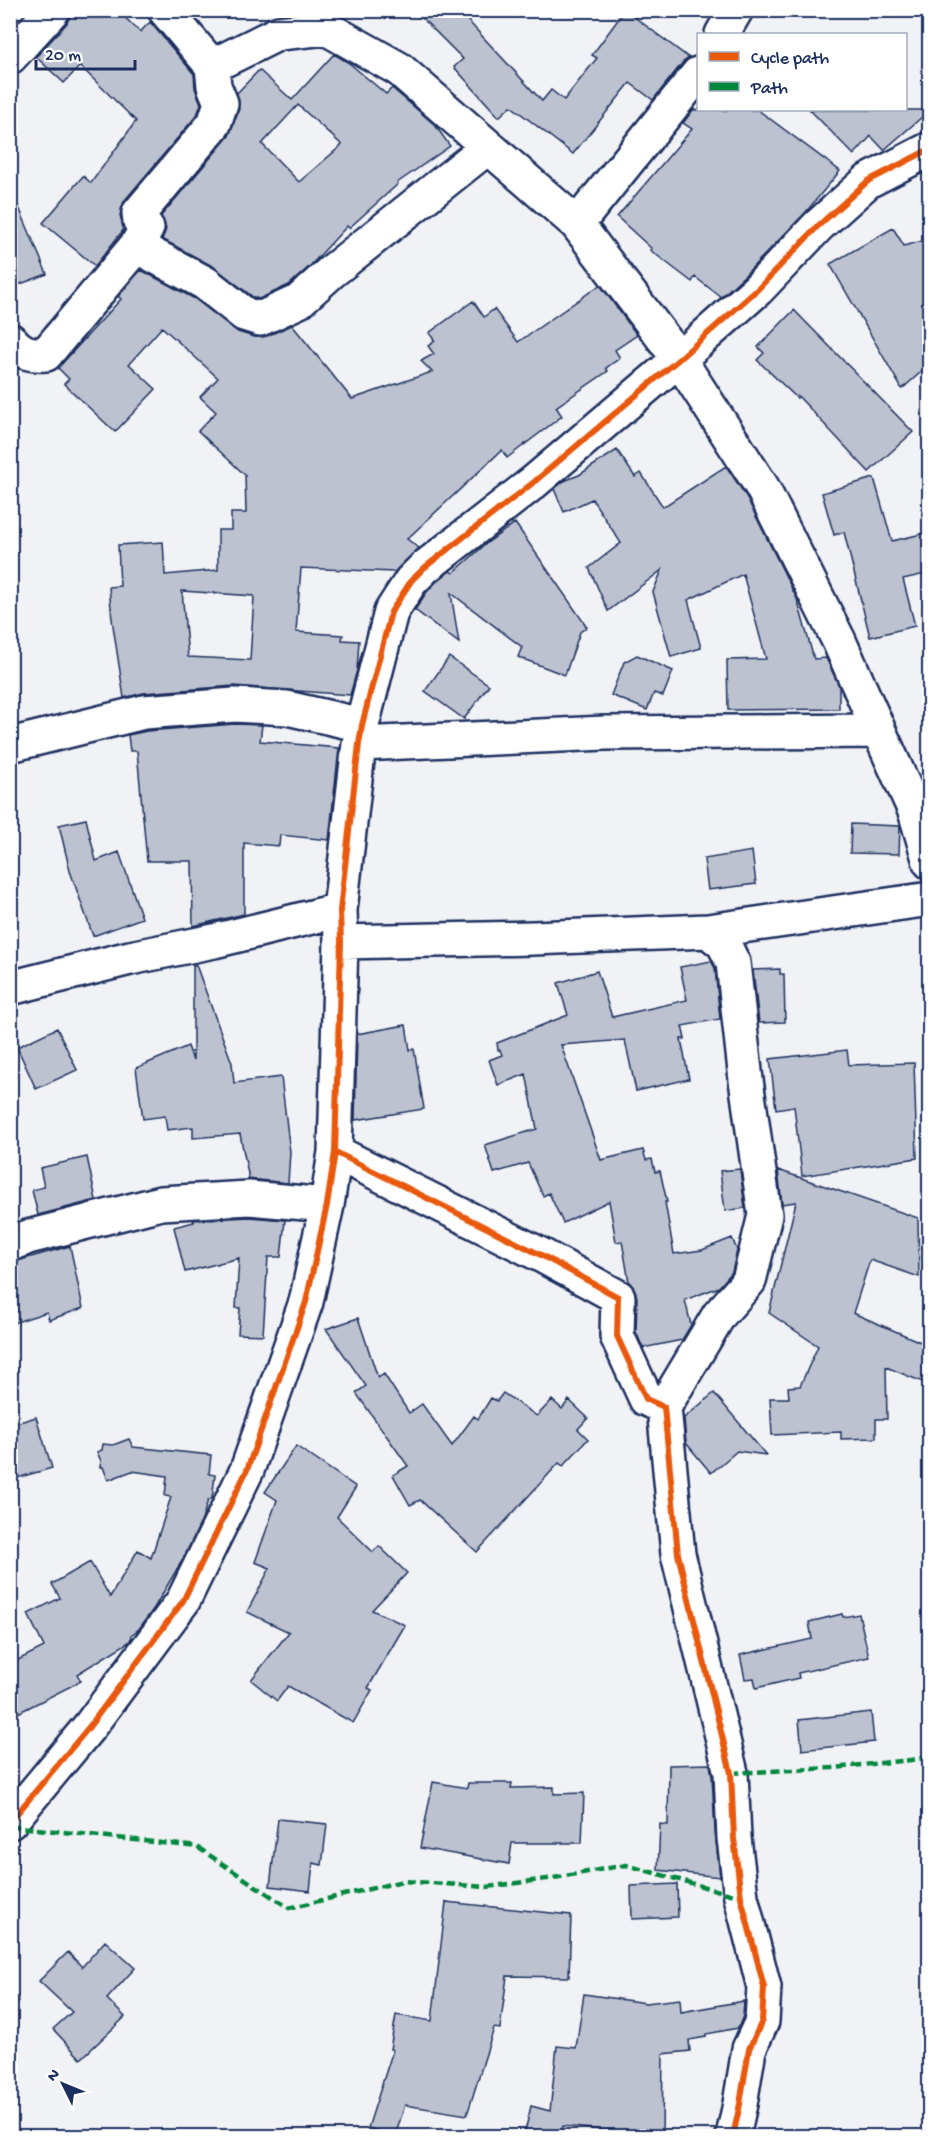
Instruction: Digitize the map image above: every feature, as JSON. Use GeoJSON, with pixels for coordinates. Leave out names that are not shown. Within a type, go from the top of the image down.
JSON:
{"type":"FeatureCollection","features":[{"type":"Feature","properties":{"kind":"street"},"geometry":{"type":"LineString","coordinates":[[10,57],[53,10]]}},
{"type":"Feature","properties":{"kind":"street"},"geometry":{"type":"LineString","coordinates":[[10,340],[31,355],[46,354],[136,246],[147,228],[140,221],[139,213],[214,124],[221,103],[214,86],[212,66],[165,10]]}},
{"type":"Feature","properties":{"kind":"street"},"geometry":{"type":"LineString","coordinates":[[723,33],[736,10]]}},
{"type":"Feature","properties":{"kind":"street"},"geometry":{"type":"LineString","coordinates":[[212,66],[279,33],[326,28],[399,69],[577,224],[679,359],[762,487],[839,641],[915,811],[930,862]]}},
{"type":"Feature","properties":{"kind":"street"},"geometry":{"type":"LineString","coordinates":[[577,224],[697,76]]}},
{"type":"Feature","properties":{"kind":"street"},"geometry":{"type":"LineString","coordinates":[[136,246],[205,283],[244,314],[260,319],[299,301],[331,272],[488,147]]}},
{"type":"Feature","properties":{"kind":"street"},"geometry":{"type":"LineString","coordinates":[[10,1822],[89,1727],[183,1601],[248,1470],[306,1302],[327,1205],[335,1152],[340,910],[361,735],[392,612],[411,581],[424,568],[534,482],[679,359],[758,289],[818,226],[868,181],[930,149]]}},
{"type":"Feature","properties":{"kind":"street"},"geometry":{"type":"LineString","coordinates":[[10,745],[144,712],[235,705],[287,708],[361,735],[879,731]]}},
{"type":"Feature","properties":{"kind":"street"},"geometry":{"type":"LineString","coordinates":[[341,942],[708,931],[930,899]]}},
{"type":"Feature","properties":{"kind":"street"},"geometry":{"type":"LineString","coordinates":[[10,988],[340,910]]}},
{"type":"Feature","properties":{"kind":"street"},"geometry":{"type":"LineString","coordinates":[[708,931],[724,944],[733,963],[746,1080],[765,1215],[749,1281],[719,1315],[664,1407],[678,1554],[731,1773],[734,1838],[741,1897],[764,1987],[762,2021],[749,2049],[732,2136]]}},
{"type":"Feature","properties":{"kind":"street"},"geometry":{"type":"LineString","coordinates":[[335,1152],[541,1255],[618,1297],[617,1336],[646,1399],[664,1407]]}},
{"type":"Feature","properties":{"kind":"street"},"geometry":{"type":"LineString","coordinates":[[10,1245],[28,1237],[161,1203],[249,1198],[327,1205]]}},
{"type":"Feature","properties":{"kind":"building"},"geometry":{"type":"Polygon","coordinates":[[[71,10],[117,10],[140,32],[150,22],[194,74],[195,88],[201,104],[197,115],[124,201],[120,215],[124,229],[95,266],[43,223],[83,176],[91,183],[136,121],[80,66],[64,83],[36,57],[67,23],[71,10]]]}},
{"type":"Feature","properties":{"kind":"building"},"geometry":{"type":"Polygon","coordinates":[[[414,10],[458,10],[542,101],[551,90],[564,100],[597,58],[592,55],[625,10],[689,58],[683,62],[653,100],[630,83],[573,154],[511,106],[499,117],[454,67],[463,59],[414,10]]]}},
{"type":"Feature","properties":{"kind":"building"},"geometry":{"type":"Polygon","coordinates":[[[334,54],[349,63],[386,94],[392,88],[435,125],[450,146],[397,183],[349,228],[347,226],[289,285],[259,299],[253,297],[214,267],[162,239],[166,229],[161,216],[229,136],[239,109],[237,93],[259,70],[292,100],[334,54]],[[298,105],[262,144],[299,182],[342,145],[298,105]]]}},
{"type":"Feature","properties":{"kind":"building"},"geometry":{"type":"Polygon","coordinates":[[[693,110],[759,111],[840,171],[806,212],[721,297],[695,277],[692,282],[650,250],[652,249],[617,217],[692,129],[683,123],[693,110]]]}},
{"type":"Feature","properties":{"kind":"building"},"geometry":{"type":"Polygon","coordinates":[[[930,110],[884,150],[871,136],[854,155],[811,111],[930,110]]]}},
{"type":"Feature","properties":{"kind":"building"},"geometry":{"type":"Polygon","coordinates":[[[10,186],[47,274],[10,288],[10,186]]]}},
{"type":"Feature","properties":{"kind":"building"},"geometry":{"type":"Polygon","coordinates":[[[893,228],[904,246],[930,239],[930,364],[902,389],[830,264],[893,228]]]}},
{"type":"Feature","properties":{"kind":"building"},"geometry":{"type":"Polygon","coordinates":[[[141,270],[195,299],[238,332],[254,337],[267,336],[292,325],[352,399],[432,372],[421,361],[434,354],[428,346],[435,341],[429,333],[473,301],[484,317],[494,309],[518,342],[600,285],[637,335],[615,350],[620,358],[606,368],[608,371],[556,407],[562,416],[507,458],[502,450],[407,539],[419,548],[394,572],[301,568],[296,632],[343,635],[342,640],[359,641],[357,670],[350,695],[234,686],[143,693],[124,698],[109,587],[120,586],[118,545],[163,542],[165,575],[218,570],[218,530],[231,530],[231,513],[246,513],[245,475],[198,431],[216,412],[200,397],[218,378],[162,327],[129,364],[156,389],[115,432],[64,384],[69,379],[58,368],[121,299],[118,296],[141,270]],[[182,591],[188,657],[250,660],[254,596],[182,591]]]}},
{"type":"Feature","properties":{"kind":"building"},"geometry":{"type":"Polygon","coordinates":[[[794,310],[913,432],[869,472],[798,396],[797,398],[757,360],[764,353],[758,347],[794,310]]]}},
{"type":"Feature","properties":{"kind":"building"},"geometry":{"type":"Polygon","coordinates":[[[617,450],[635,477],[641,473],[663,507],[726,466],[746,496],[797,599],[814,659],[826,658],[839,686],[839,709],[728,710],[727,660],[766,659],[743,574],[688,600],[701,648],[671,657],[653,592],[662,570],[608,611],[589,568],[621,543],[592,499],[564,512],[554,489],[617,450]]]}},
{"type":"Feature","properties":{"kind":"building"},"geometry":{"type":"Polygon","coordinates":[[[874,478],[892,541],[930,532],[930,573],[903,579],[915,626],[870,637],[844,532],[834,535],[822,493],[874,478]]]}},
{"type":"Feature","properties":{"kind":"building"},"geometry":{"type":"Polygon","coordinates":[[[515,523],[587,627],[580,632],[565,675],[518,657],[522,647],[451,593],[459,643],[415,610],[436,582],[450,571],[453,573],[487,543],[515,523]]]}},
{"type":"Feature","properties":{"kind":"building"},"geometry":{"type":"Polygon","coordinates":[[[637,655],[673,671],[663,696],[654,693],[647,710],[611,695],[624,662],[637,655]]]}},
{"type":"Feature","properties":{"kind":"building"},"geometry":{"type":"Polygon","coordinates":[[[449,657],[489,685],[464,719],[425,691],[449,657]]]}},
{"type":"Feature","properties":{"kind":"building"},"geometry":{"type":"Polygon","coordinates":[[[235,724],[262,725],[260,741],[339,748],[329,840],[280,835],[279,846],[244,843],[244,914],[193,926],[192,861],[147,861],[137,751],[130,751],[128,735],[147,731],[235,724]]]}},
{"type":"Feature","properties":{"kind":"building"},"geometry":{"type":"Polygon","coordinates":[[[86,819],[96,861],[119,852],[142,918],[93,936],[70,871],[59,825],[86,819]]]}},
{"type":"Feature","properties":{"kind":"building"},"geometry":{"type":"Polygon","coordinates":[[[851,824],[900,826],[899,854],[850,853],[851,824]]]}},
{"type":"Feature","properties":{"kind":"building"},"geometry":{"type":"Polygon","coordinates":[[[752,851],[756,884],[708,890],[704,859],[752,851]]]}},
{"type":"Feature","properties":{"kind":"building"},"geometry":{"type":"Polygon","coordinates":[[[711,961],[715,968],[720,1019],[682,1026],[685,1039],[681,1039],[689,1079],[636,1091],[625,1040],[561,1045],[601,1160],[643,1150],[646,1160],[652,1159],[655,1172],[660,1171],[674,1254],[702,1250],[732,1238],[737,1250],[732,1272],[719,1287],[685,1300],[691,1325],[682,1340],[643,1348],[636,1332],[637,1297],[629,1282],[622,1241],[616,1242],[609,1201],[563,1223],[549,1193],[543,1196],[528,1163],[494,1173],[485,1145],[537,1129],[526,1074],[498,1085],[489,1060],[502,1055],[497,1043],[568,1015],[558,983],[597,971],[612,1017],[687,1000],[680,967],[711,961]]]}},
{"type":"Feature","properties":{"kind":"building"},"geometry":{"type":"Polygon","coordinates":[[[193,965],[196,965],[232,1063],[234,1083],[281,1077],[290,1152],[288,1183],[249,1179],[240,1134],[193,1138],[193,1127],[167,1130],[165,1116],[143,1119],[136,1068],[188,1046],[193,1061],[193,965]]]}},
{"type":"Feature","properties":{"kind":"building"},"geometry":{"type":"Polygon","coordinates":[[[780,969],[780,974],[784,974],[785,1022],[759,1023],[753,970],[780,969]]]}},
{"type":"Feature","properties":{"kind":"building"},"geometry":{"type":"Polygon","coordinates":[[[406,1025],[410,1050],[414,1049],[424,1109],[355,1120],[357,1034],[406,1025]]]}},
{"type":"Feature","properties":{"kind":"building"},"geometry":{"type":"Polygon","coordinates":[[[57,1028],[77,1070],[36,1089],[17,1047],[57,1028]]]}},
{"type":"Feature","properties":{"kind":"building"},"geometry":{"type":"Polygon","coordinates":[[[847,1050],[849,1065],[914,1063],[917,1158],[802,1176],[794,1106],[776,1109],[770,1059],[847,1050]]]}},
{"type":"Feature","properties":{"kind":"building"},"geometry":{"type":"Polygon","coordinates":[[[87,1157],[96,1200],[38,1215],[32,1190],[44,1187],[40,1168],[87,1157]]]}},
{"type":"Feature","properties":{"kind":"building"},"geometry":{"type":"Polygon","coordinates":[[[740,1169],[745,1208],[725,1211],[720,1171],[740,1169]]]}},
{"type":"Feature","properties":{"kind":"building"},"geometry":{"type":"Polygon","coordinates":[[[778,1170],[918,1218],[919,1277],[870,1260],[853,1313],[930,1346],[930,1385],[886,1367],[887,1419],[876,1419],[876,1438],[841,1439],[841,1432],[772,1435],[770,1398],[789,1398],[788,1387],[800,1386],[818,1346],[769,1313],[796,1202],[782,1204],[778,1170]]]}},
{"type":"Feature","properties":{"kind":"building"},"geometry":{"type":"Polygon","coordinates":[[[249,1217],[285,1220],[281,1257],[268,1257],[263,1335],[238,1334],[240,1308],[236,1308],[239,1258],[185,1272],[174,1227],[194,1222],[193,1220],[249,1217]]]}},
{"type":"Feature","properties":{"kind":"building"},"geometry":{"type":"Polygon","coordinates":[[[70,1246],[83,1308],[49,1320],[47,1312],[10,1324],[10,1263],[70,1246]]]}},
{"type":"Feature","properties":{"kind":"building"},"geometry":{"type":"Polygon","coordinates":[[[358,1318],[378,1378],[384,1374],[409,1413],[422,1404],[452,1446],[474,1416],[478,1419],[491,1398],[497,1401],[503,1393],[537,1416],[552,1400],[562,1409],[569,1400],[588,1418],[578,1429],[588,1439],[563,1466],[559,1463],[477,1552],[420,1500],[410,1505],[393,1475],[408,1466],[356,1393],[366,1386],[326,1329],[358,1318]]]}},
{"type":"Feature","properties":{"kind":"building"},"geometry":{"type":"Polygon","coordinates":[[[714,1393],[766,1455],[737,1451],[711,1473],[686,1443],[684,1418],[714,1393]]]}},
{"type":"Feature","properties":{"kind":"building"},"geometry":{"type":"Polygon","coordinates":[[[36,1417],[52,1468],[10,1480],[10,1425],[36,1417]]]}},
{"type":"Feature","properties":{"kind":"building"},"geometry":{"type":"Polygon","coordinates":[[[129,1439],[133,1447],[211,1455],[209,1474],[215,1475],[212,1499],[208,1500],[202,1520],[183,1559],[154,1608],[139,1629],[131,1635],[129,1642],[77,1674],[81,1681],[10,1717],[10,1664],[44,1647],[28,1614],[60,1598],[52,1584],[90,1562],[110,1597],[138,1550],[151,1558],[171,1497],[165,1496],[167,1476],[132,1471],[108,1480],[103,1467],[100,1467],[101,1461],[97,1452],[102,1450],[103,1444],[113,1445],[129,1439]]]}},
{"type":"Feature","properties":{"kind":"building"},"geometry":{"type":"Polygon","coordinates":[[[296,1446],[356,1487],[337,1517],[373,1552],[379,1546],[407,1573],[372,1610],[405,1625],[368,1688],[372,1690],[353,1723],[288,1686],[277,1701],[251,1680],[289,1632],[247,1612],[270,1568],[255,1562],[277,1500],[265,1492],[296,1446]]]}},
{"type":"Feature","properties":{"kind":"building"},"geometry":{"type":"Polygon","coordinates":[[[842,1614],[843,1617],[859,1614],[869,1657],[798,1673],[799,1678],[756,1688],[754,1678],[745,1679],[740,1655],[812,1639],[809,1622],[842,1614]]]}},
{"type":"Feature","properties":{"kind":"building"},"geometry":{"type":"Polygon","coordinates":[[[871,1712],[874,1742],[802,1750],[799,1720],[871,1712]]]}},
{"type":"Feature","properties":{"kind":"building"},"geometry":{"type":"Polygon","coordinates":[[[710,1764],[720,1877],[658,1870],[660,1824],[668,1825],[669,1765],[710,1764]]]}},
{"type":"Feature","properties":{"kind":"building"},"geometry":{"type":"Polygon","coordinates":[[[433,1782],[467,1788],[468,1783],[512,1783],[511,1788],[554,1787],[554,1794],[584,1793],[582,1843],[512,1843],[509,1864],[420,1848],[433,1782]]]}},
{"type":"Feature","properties":{"kind":"building"},"geometry":{"type":"Polygon","coordinates":[[[278,1819],[327,1824],[322,1865],[313,1863],[310,1891],[270,1886],[278,1819]]]}},
{"type":"Feature","properties":{"kind":"building"},"geometry":{"type":"Polygon","coordinates":[[[677,1884],[678,1917],[632,1919],[631,1886],[677,1884]]]}},
{"type":"Feature","properties":{"kind":"building"},"geometry":{"type":"Polygon","coordinates":[[[446,1902],[571,1915],[569,1977],[507,1976],[500,2029],[494,2028],[467,2115],[405,2105],[395,2136],[368,2128],[393,2050],[390,2049],[396,2015],[432,2021],[446,1902]]]}},
{"type":"Feature","properties":{"kind":"building"},"geometry":{"type":"Polygon","coordinates":[[[105,1941],[135,1968],[107,1999],[125,2017],[81,2059],[53,2029],[72,2012],[39,1981],[68,1952],[82,1967],[105,1941]]]}},
{"type":"Feature","properties":{"kind":"building"},"geometry":{"type":"Polygon","coordinates":[[[584,1994],[646,2003],[680,1999],[681,2012],[744,2001],[743,2016],[738,2028],[689,2040],[690,2051],[663,2054],[662,2136],[563,2126],[560,2136],[524,2136],[531,2106],[550,2111],[557,2046],[576,2048],[584,1994]]]}},
{"type":"Feature","properties":{"kind":"marked path"},"geometry":{"type":"LineString","coordinates":[[731,1773],[833,1768],[930,1758]]}},
{"type":"Feature","properties":{"kind":"marked path"},"geometry":{"type":"LineString","coordinates":[[10,1826],[197,1847],[289,1908],[403,1881],[487,1887],[626,1865],[741,1897]]}},
{"type":"Feature","properties":{"kind":"cycle path"},"geometry":{"type":"LineString","coordinates":[[10,1822],[89,1727],[183,1601],[247,1470],[306,1302],[327,1205],[335,1152],[340,910],[359,744],[391,612],[411,581],[424,568],[534,482],[679,359],[758,289],[818,226],[868,181],[930,149]]}},
{"type":"Feature","properties":{"kind":"cycle path"},"geometry":{"type":"LineString","coordinates":[[335,1152],[541,1255],[618,1297],[617,1336],[646,1399],[664,1407],[678,1554],[731,1773],[734,1838],[741,1897],[764,1987],[762,2021],[749,2049],[733,2136]]}}]}
